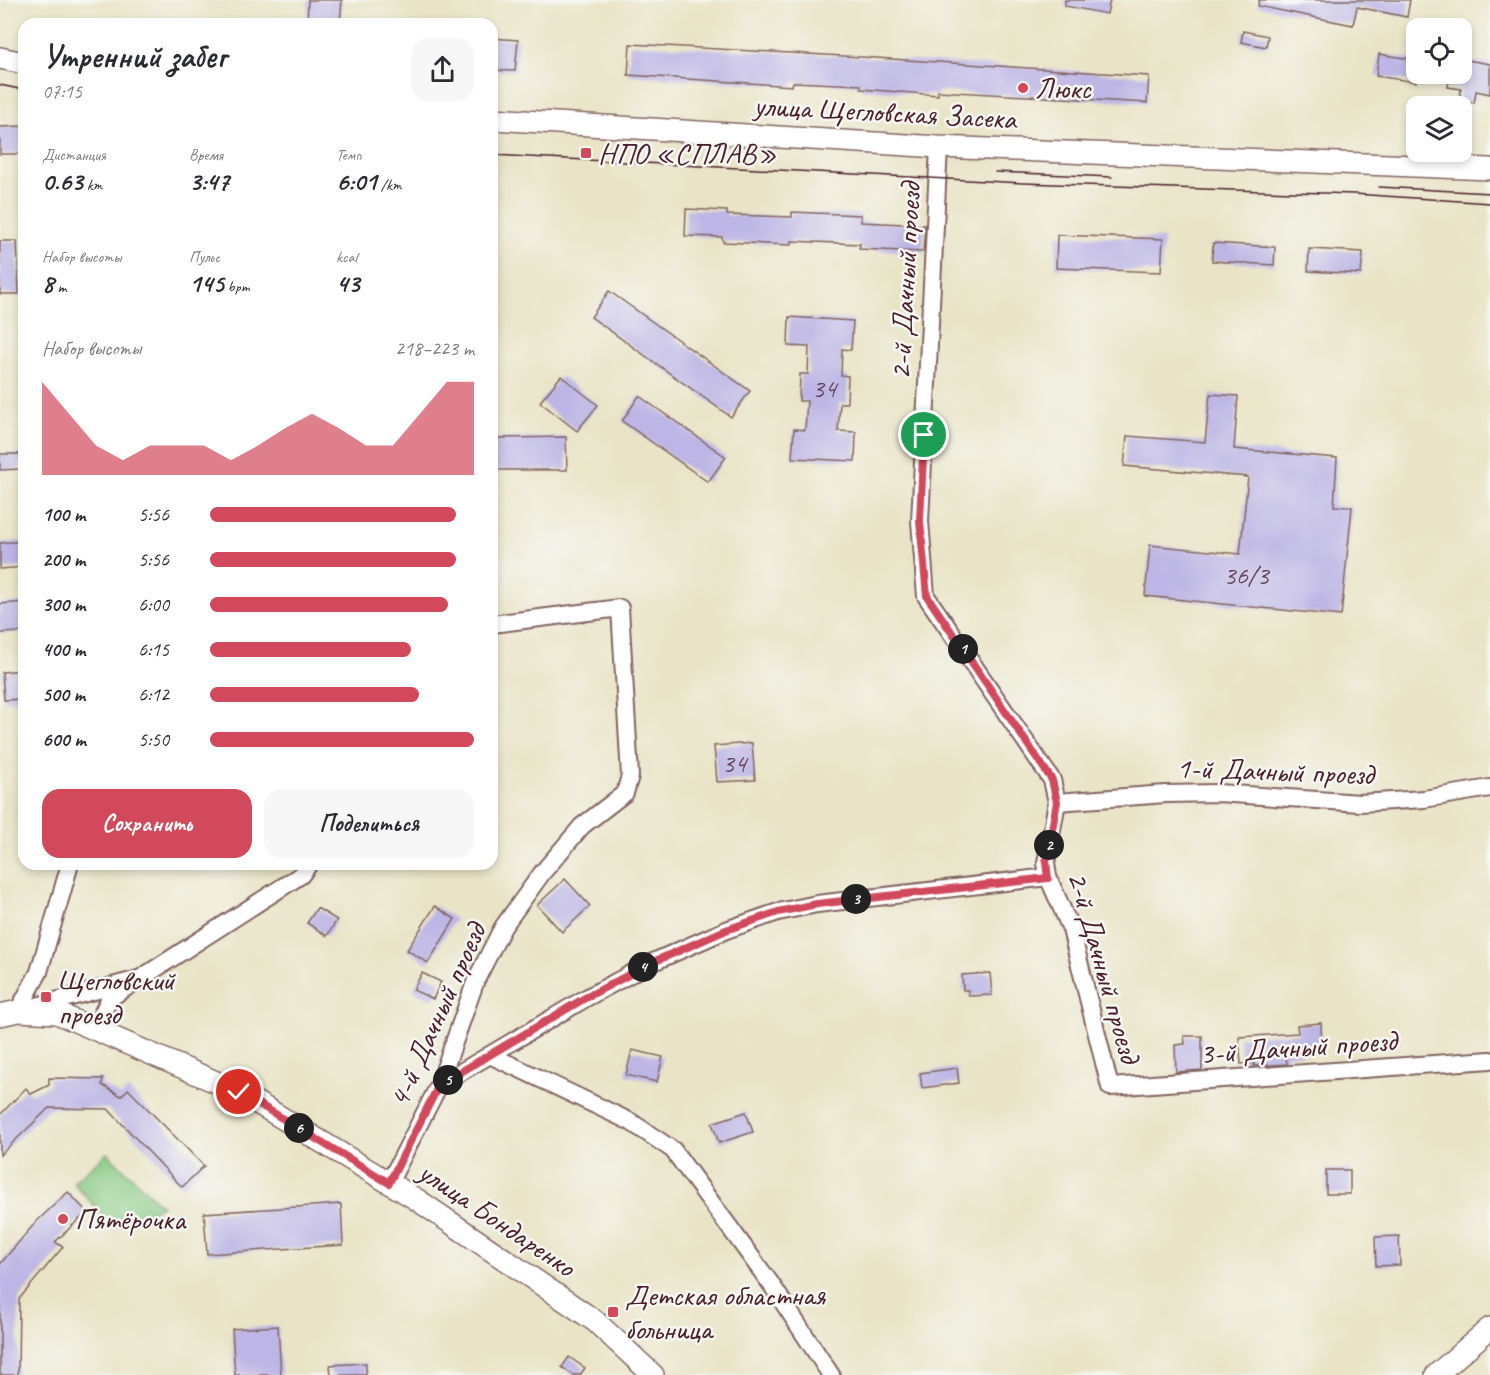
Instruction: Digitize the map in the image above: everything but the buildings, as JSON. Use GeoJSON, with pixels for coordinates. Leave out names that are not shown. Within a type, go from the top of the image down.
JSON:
{"type":"FeatureCollection","features":[{"type":"Feature","properties":{"kind":"street"},"geometry":{"type":"LineString","coordinates":[[0,58],[18,62]]}},
{"type":"Feature","properties":{"kind":"street","name":"улица Щегловская Засека"},"geometry":{"type":"LineString","coordinates":[[498,119],[939,147],[1490,169]]}},
{"type":"Feature","properties":{"kind":"street","name":"2-й Дачный проезд"},"geometry":{"type":"LineString","coordinates":[[939,147],[920,521],[927,596],[1052,780],[1057,802],[1046,862],[1048,878],[1071,929],[1110,1087]]}},
{"type":"Feature","properties":{"kind":"street","name":"4-й Дачный проезд"},"geometry":{"type":"LineString","coordinates":[[389,1183],[439,1085],[476,980],[503,927],[542,873],[582,826],[625,793],[630,776],[620,608],[498,623]]}},
{"type":"Feature","properties":{"kind":"street","name":"1-й Дачный проезд"},"geometry":{"type":"LineString","coordinates":[[1057,802],[1166,794],[1218,794],[1360,803],[1424,799],[1490,788]]}},
{"type":"Feature","properties":{"kind":"street"},"geometry":{"type":"LineString","coordinates":[[9,1013],[39,972],[68,870]]}},
{"type":"Feature","properties":{"kind":"street"},"geometry":{"type":"LineString","coordinates":[[94,1030],[110,998],[214,933],[302,875],[305,870]]}},
{"type":"Feature","properties":{"kind":"street"},"geometry":{"type":"LineString","coordinates":[[439,1085],[585,998],[651,963],[726,930],[778,912],[817,904],[1048,878]]}},
{"type":"Feature","properties":{"kind":"street"},"geometry":{"type":"LineString","coordinates":[[9,1013],[139,979]]}},
{"type":"Feature","properties":{"kind":"street","name":"улица Бондаренко"},"geometry":{"type":"LineString","coordinates":[[9,1013],[57,1013],[239,1092],[416,1199],[595,1321],[653,1375]]}},
{"type":"Feature","properties":{"kind":"street"},"geometry":{"type":"LineString","coordinates":[[490,1055],[631,1122],[673,1150],[771,1284],[831,1375]]}},
{"type":"Feature","properties":{"kind":"street","name":"3-й Дачный проезд"},"geometry":{"type":"LineString","coordinates":[[1110,1087],[1490,1060]]}},
{"type":"Feature","properties":{"kind":"street"},"geometry":{"type":"LineString","coordinates":[[1436,1375],[1490,1328]]}},
{"type":"Feature","properties":{"kind":"green space"},"geometry":{"type":"Polygon","coordinates":[[[107,1153],[162,1206],[113,1227],[73,1182],[107,1153]]]}},
{"type":"Feature","properties":{"kind":"tram line"},"geometry":{"type":"LineString","coordinates":[[0,85],[18,89]]}},
{"type":"Feature","properties":{"kind":"tram line"},"geometry":{"type":"LineString","coordinates":[[498,155],[1023,183],[1354,194],[1490,203]]}},
{"type":"Feature","properties":{"kind":"tram line"},"geometry":{"type":"LineString","coordinates":[[995,172],[1112,177]]}},
{"type":"Feature","properties":{"kind":"tram line"},"geometry":{"type":"LineString","coordinates":[[1379,187],[1490,193]]}},
{"type":"Feature","properties":{"kind":"place","name":"Люкс"},"geometry":{"type":"Point","coordinates":[1023,88]}},
{"type":"Feature","properties":{"kind":"place","name":"НПО «СПЛАВ»"},"geometry":{"type":"Point","coordinates":[586,153]}},
{"type":"Feature","properties":{"kind":"place","name":"Щегловский проезд"},"geometry":{"type":"Point","coordinates":[46,997]}},
{"type":"Feature","properties":{"kind":"place","name":"Пятёрочка"},"geometry":{"type":"Point","coordinates":[63,1219]}},
{"type":"Feature","properties":{"kind":"place","name":"Детская областная больница"},"geometry":{"type":"Point","coordinates":[613,1312]}},
{"type":"Feature","properties":{"kind":"route"},"geometry":{"type":"LineString","coordinates":[[239,1092],[389,1183],[439,1085],[585,998],[651,963],[726,930],[778,912],[817,904],[1048,878],[1046,862],[1057,802],[1052,780],[927,596],[920,521],[924,435]]}}]}
